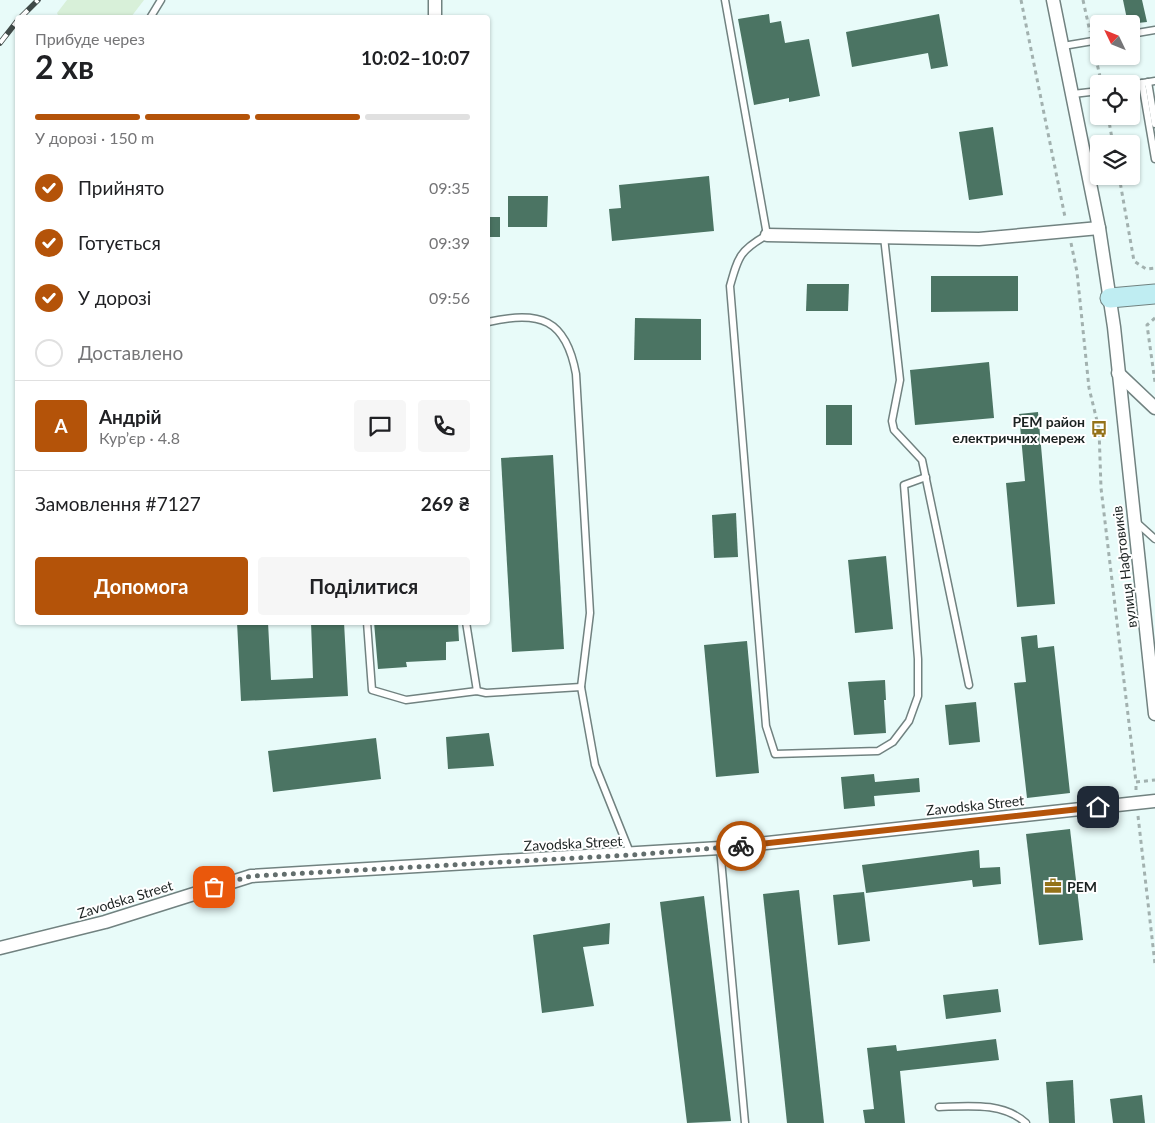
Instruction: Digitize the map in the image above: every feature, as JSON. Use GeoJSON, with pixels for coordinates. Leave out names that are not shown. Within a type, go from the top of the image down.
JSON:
{"type":"FeatureCollection","features":[{"type":"Feature","properties":{"kind":"main road"},"geometry":{"type":"LineString","coordinates":[[1110,298],[1155,294]]}},
{"type":"Feature","properties":{"kind":"street"},"geometry":{"type":"LineString","coordinates":[[435,0],[435,15]]}},
{"type":"Feature","properties":{"kind":"street","name":"вулиця Нафтовиків"},"geometry":{"type":"LineString","coordinates":[[1053,0],[1074,94],[1110,298],[1133,519],[1142,576],[1153,673],[1155,714]]}},
{"type":"Feature","properties":{"kind":"street"},"geometry":{"type":"LineString","coordinates":[[767,235],[979,239],[1099,228]]}},
{"type":"Feature","properties":{"kind":"street"},"geometry":{"type":"LineString","coordinates":[[1118,373],[1155,408]]}},
{"type":"Feature","properties":{"kind":"street","name":"Zavodska Street"},"geometry":{"type":"LineString","coordinates":[[0,948],[105,922],[251,876],[631,855],[720,848],[1155,801]]}},
{"type":"Feature","properties":{"kind":"lane"},"geometry":{"type":"LineString","coordinates":[[152,15],[161,0]]}},
{"type":"Feature","properties":{"kind":"lane"},"geometry":{"type":"LineString","coordinates":[[725,0],[767,235],[752,244],[737,259],[730,286],[766,726],[775,754],[878,750],[894,742],[909,721],[918,696],[918,659],[904,485],[926,476]]}},
{"type":"Feature","properties":{"kind":"lane"},"geometry":{"type":"LineString","coordinates":[[1140,32],[1155,30]]}},
{"type":"Feature","properties":{"kind":"lane"},"geometry":{"type":"LineString","coordinates":[[1063,46],[1090,42]]}},
{"type":"Feature","properties":{"kind":"lane"},"geometry":{"type":"LineString","coordinates":[[1148,82],[1155,124]]}},
{"type":"Feature","properties":{"kind":"lane"},"geometry":{"type":"LineString","coordinates":[[1148,82],[1155,159]]}},
{"type":"Feature","properties":{"kind":"lane"},"geometry":{"type":"LineString","coordinates":[[1074,94],[1090,92]]}},
{"type":"Feature","properties":{"kind":"lane"},"geometry":{"type":"LineString","coordinates":[[884,237],[900,380],[892,420],[894,430],[922,460],[969,685]]}},
{"type":"Feature","properties":{"kind":"lane"},"geometry":{"type":"LineString","coordinates":[[490,322],[513,316],[541,319],[564,335],[572,352],[576,374],[590,613],[581,687],[595,765],[631,855]]}},
{"type":"Feature","properties":{"kind":"lane"},"geometry":{"type":"LineString","coordinates":[[1133,519],[1155,539]]}},
{"type":"Feature","properties":{"kind":"lane"},"geometry":{"type":"LineString","coordinates":[[367,625],[372,690],[406,700],[477,691],[486,693],[581,687]]}},
{"type":"Feature","properties":{"kind":"lane"},"geometry":{"type":"LineString","coordinates":[[466,625],[477,691]]}},
{"type":"Feature","properties":{"kind":"lane"},"geometry":{"type":"LineString","coordinates":[[720,848],[745,1123]]}},
{"type":"Feature","properties":{"kind":"lane"},"geometry":{"type":"LineString","coordinates":[[939,1107],[992,1107],[1009,1112],[1026,1123]]}},
{"type":"Feature","properties":{"kind":"path"},"geometry":{"type":"LineString","coordinates":[[1021,0],[1077,272],[1090,388],[1099,429],[1101,488],[1136,782],[1146,903],[1155,964]]}},
{"type":"Feature","properties":{"kind":"path"},"geometry":{"type":"LineString","coordinates":[[1121,185],[1134,261],[1146,269],[1155,268]]}},
{"type":"Feature","properties":{"kind":"path"},"geometry":{"type":"LineString","coordinates":[[1155,318],[1147,325],[1155,382]]}},
{"type":"Feature","properties":{"kind":"path"},"geometry":{"type":"LineString","coordinates":[[1136,782],[1155,780]]}},
{"type":"Feature","properties":{"kind":"green space"},"geometry":{"type":"Polygon","coordinates":[[[67,0],[144,0],[133,15],[58,15],[57,13],[67,0]]]}},
{"type":"Feature","properties":{"kind":"building"},"geometry":{"type":"Polygon","coordinates":[[[1123,0],[1142,0],[1147,22],[1140,23],[1140,15],[1126,15],[1123,0]]]}},
{"type":"Feature","properties":{"kind":"building"},"geometry":{"type":"Polygon","coordinates":[[[769,14],[770,23],[781,21],[785,43],[809,39],[820,96],[789,102],[789,98],[754,105],[738,19],[769,14]]]}},
{"type":"Feature","properties":{"kind":"building"},"geometry":{"type":"Polygon","coordinates":[[[939,14],[948,66],[931,69],[928,53],[852,67],[846,32],[939,14]]]}},
{"type":"Feature","properties":{"kind":"building"},"geometry":{"type":"Polygon","coordinates":[[[993,127],[1003,195],[969,200],[959,132],[993,127]]]}},
{"type":"Feature","properties":{"kind":"building"},"geometry":{"type":"Polygon","coordinates":[[[709,176],[714,231],[612,241],[609,209],[621,208],[619,185],[709,176]]]}},
{"type":"Feature","properties":{"kind":"building"},"geometry":{"type":"Polygon","coordinates":[[[508,196],[548,196],[547,227],[508,227],[508,196]]]}},
{"type":"Feature","properties":{"kind":"building"},"geometry":{"type":"Polygon","coordinates":[[[490,217],[500,217],[500,237],[490,237],[490,217]]]}},
{"type":"Feature","properties":{"kind":"building"},"geometry":{"type":"Polygon","coordinates":[[[931,276],[1018,276],[1018,311],[931,312],[931,276]]]}},
{"type":"Feature","properties":{"kind":"building"},"geometry":{"type":"Polygon","coordinates":[[[807,284],[849,284],[848,311],[806,311],[807,284]]]}},
{"type":"Feature","properties":{"kind":"building"},"geometry":{"type":"Polygon","coordinates":[[[635,318],[701,319],[701,360],[634,360],[635,318]]]}},
{"type":"Feature","properties":{"kind":"building"},"geometry":{"type":"Polygon","coordinates":[[[989,362],[994,418],[915,425],[910,370],[989,362]]]}},
{"type":"Feature","properties":{"kind":"building"},"geometry":{"type":"Polygon","coordinates":[[[826,405],[852,405],[852,445],[826,445],[826,405]]]}},
{"type":"Feature","properties":{"kind":"building"},"geometry":{"type":"Polygon","coordinates":[[[1038,412],[1055,604],[1017,607],[1006,483],[1025,481],[1019,414],[1038,412]]]}},
{"type":"Feature","properties":{"kind":"building"},"geometry":{"type":"Polygon","coordinates":[[[553,455],[564,649],[512,652],[501,458],[553,455]]]}},
{"type":"Feature","properties":{"kind":"building"},"geometry":{"type":"Polygon","coordinates":[[[736,513],[738,557],[714,558],[712,515],[736,513]]]}},
{"type":"Feature","properties":{"kind":"building"},"geometry":{"type":"Polygon","coordinates":[[[886,556],[893,629],[855,633],[848,560],[886,556]]]}},
{"type":"Feature","properties":{"kind":"building"},"geometry":{"type":"Polygon","coordinates":[[[237,625],[268,625],[271,680],[313,678],[311,625],[344,625],[348,696],[241,701],[237,625]]]}},
{"type":"Feature","properties":{"kind":"building"},"geometry":{"type":"Polygon","coordinates":[[[374,625],[458,625],[459,641],[446,642],[446,660],[406,662],[407,667],[378,669],[374,625]]]}},
{"type":"Feature","properties":{"kind":"building"},"geometry":{"type":"Polygon","coordinates":[[[1037,635],[1038,648],[1054,646],[1070,793],[1027,798],[1014,683],[1026,682],[1021,637],[1037,635]]]}},
{"type":"Feature","properties":{"kind":"building"},"geometry":{"type":"Polygon","coordinates":[[[747,641],[759,773],[716,777],[704,645],[747,641]]]}},
{"type":"Feature","properties":{"kind":"building"},"geometry":{"type":"Polygon","coordinates":[[[885,680],[886,733],[854,735],[848,682],[885,680]]]}},
{"type":"Feature","properties":{"kind":"building"},"geometry":{"type":"Polygon","coordinates":[[[976,702],[980,742],[949,745],[945,705],[976,702]]]}},
{"type":"Feature","properties":{"kind":"building"},"geometry":{"type":"Polygon","coordinates":[[[489,733],[494,766],[448,769],[446,737],[489,733]]]}},
{"type":"Feature","properties":{"kind":"building"},"geometry":{"type":"Polygon","coordinates":[[[376,738],[381,779],[273,792],[268,751],[376,738]]]}},
{"type":"Feature","properties":{"kind":"building"},"geometry":{"type":"Polygon","coordinates":[[[874,774],[875,782],[919,778],[920,792],[874,796],[875,806],[844,809],[841,777],[874,774]]]}},
{"type":"Feature","properties":{"kind":"building"},"geometry":{"type":"Polygon","coordinates":[[[1070,829],[1083,940],[1039,945],[1026,834],[1070,829]]]}},
{"type":"Feature","properties":{"kind":"building"},"geometry":{"type":"Polygon","coordinates":[[[979,850],[980,868],[1000,867],[1001,884],[973,887],[972,880],[866,893],[862,865],[979,850]]]}},
{"type":"Feature","properties":{"kind":"building"},"geometry":{"type":"Polygon","coordinates":[[[799,890],[824,1123],[787,1123],[763,894],[799,890]]]}},
{"type":"Feature","properties":{"kind":"building"},"geometry":{"type":"Polygon","coordinates":[[[864,892],[870,941],[838,945],[833,895],[864,892]]]}},
{"type":"Feature","properties":{"kind":"building"},"geometry":{"type":"Polygon","coordinates":[[[704,896],[731,1121],[687,1123],[660,902],[704,896]]]}},
{"type":"Feature","properties":{"kind":"building"},"geometry":{"type":"Polygon","coordinates":[[[610,923],[609,944],[583,947],[594,1006],[542,1013],[533,935],[610,923]]]}},
{"type":"Feature","properties":{"kind":"building"},"geometry":{"type":"Polygon","coordinates":[[[998,989],[1001,1012],[946,1019],[943,995],[998,989]]]}},
{"type":"Feature","properties":{"kind":"building"},"geometry":{"type":"Polygon","coordinates":[[[996,1039],[999,1060],[900,1071],[905,1123],[865,1123],[863,1110],[874,1109],[867,1048],[896,1045],[897,1051],[996,1039]]]}},
{"type":"Feature","properties":{"kind":"building"},"geometry":{"type":"Polygon","coordinates":[[[1073,1080],[1075,1123],[1049,1123],[1046,1082],[1073,1080]]]}},
{"type":"Feature","properties":{"kind":"building"},"geometry":{"type":"Polygon","coordinates":[[[1142,1095],[1145,1123],[1113,1123],[1110,1099],[1142,1095]]]}},
{"type":"Feature","properties":{"kind":"railway"},"geometry":{"type":"LineString","coordinates":[[23,15],[38,0]]}},
{"type":"Feature","properties":{"kind":"railway"},"geometry":{"type":"LineString","coordinates":[[0,43],[15,24]]}},
{"type":"Feature","properties":{"kind":"way so far"},"geometry":{"type":"LineString","coordinates":[[214,887],[251,876],[631,855],[741,846]]}},
{"type":"Feature","properties":{"kind":"place","name":"РЕМ район електричних мереж"},"geometry":{"type":"Point","coordinates":[1099,429]}},
{"type":"Feature","properties":{"kind":"place","name":"РЕМ"},"geometry":{"type":"Point","coordinates":[1053,886]}},
{"type":"Feature","properties":{"kind":"route"},"geometry":{"type":"LineString","coordinates":[[741,846],[1098,807]]}}]}
